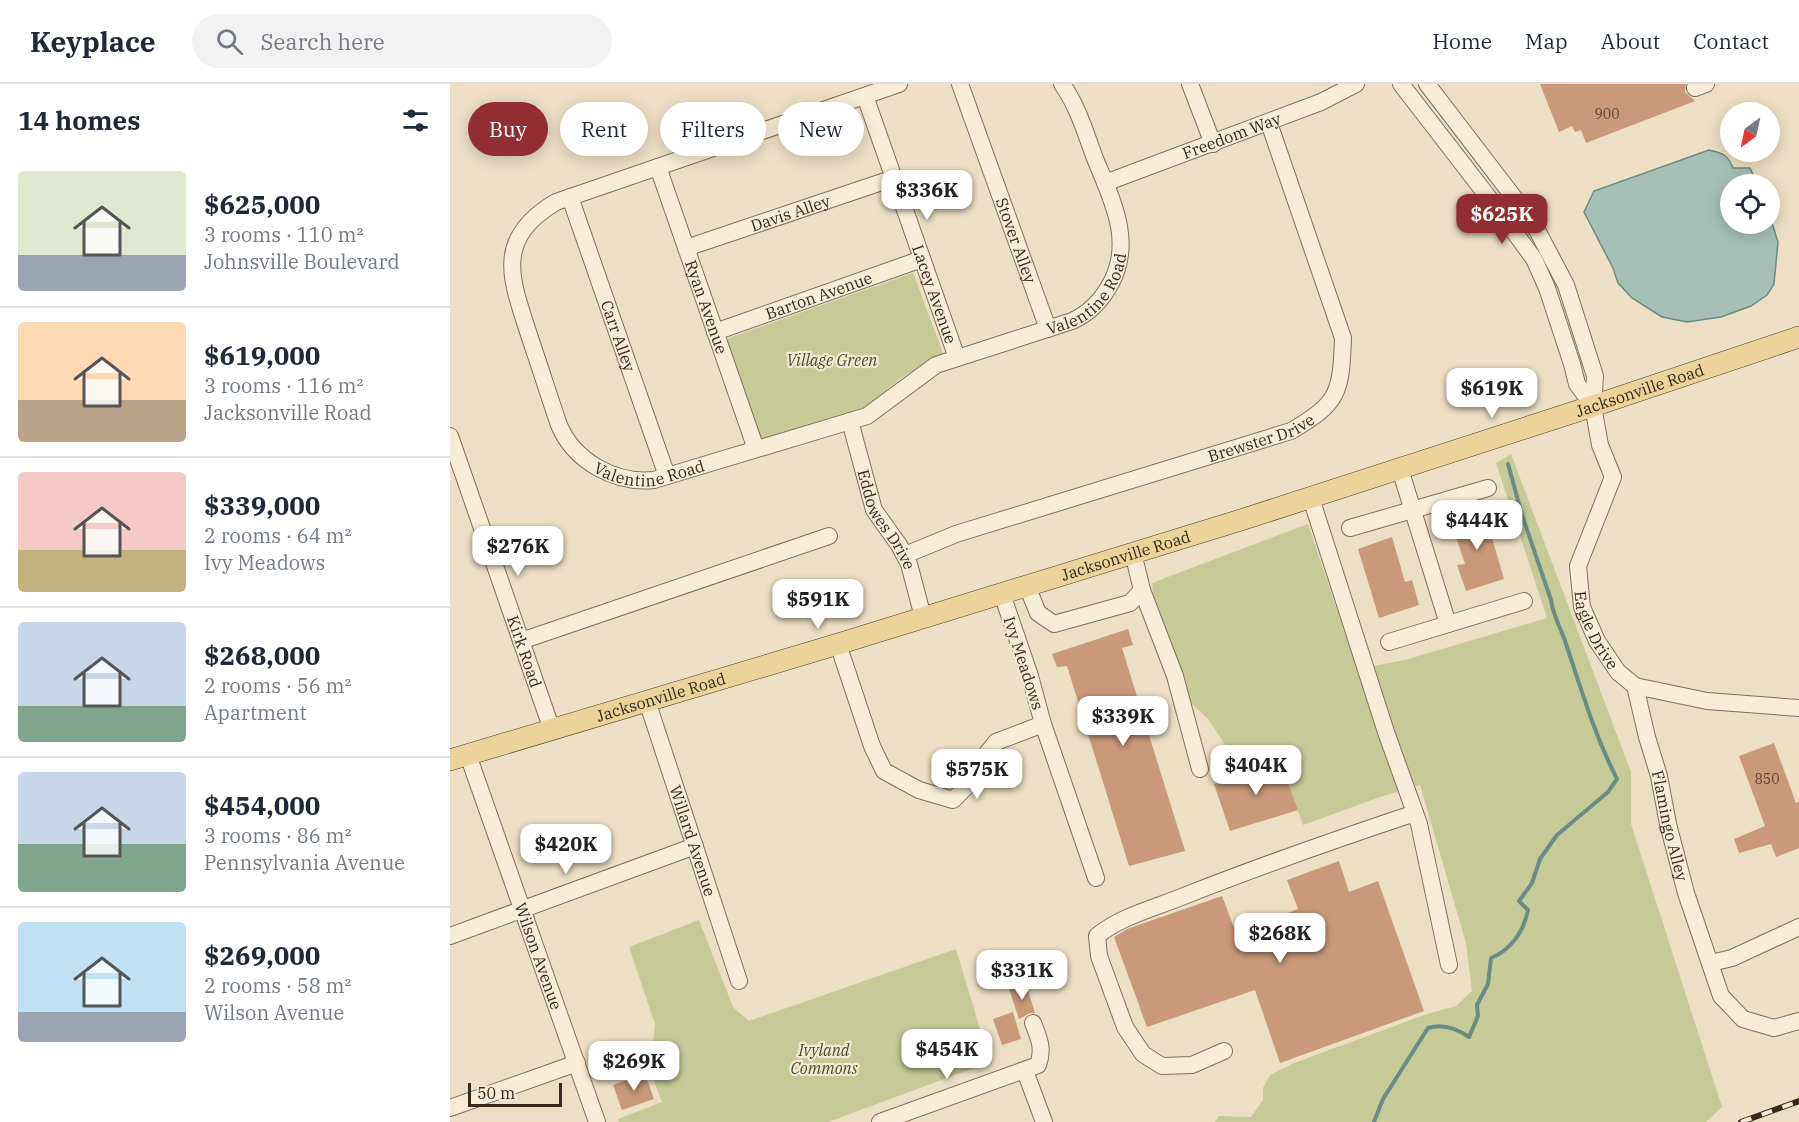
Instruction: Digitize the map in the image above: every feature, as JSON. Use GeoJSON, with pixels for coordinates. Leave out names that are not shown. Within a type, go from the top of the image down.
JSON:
{"type":"FeatureCollection","features":[{"type":"Feature","properties":{"kind":"main road","name":"Jacksonville Road"},"geometry":{"type":"LineString","coordinates":[[459,758],[1311,498],[1799,337]]}},
{"type":"Feature","properties":{"kind":"street","name":"Valentine Road"},"geometry":{"type":"LineString","coordinates":[[898,84],[570,197],[546,208],[524,230],[515,248],[511,274],[512,284],[559,425],[574,451],[616,477],[641,481],[667,476],[867,416],[936,365],[1072,321],[1090,310],[1106,294],[1116,274],[1122,252],[1122,241],[1105,183],[1072,100],[1062,84]]}},
{"type":"Feature","properties":{"kind":"street","name":"Stover Alley"},"geometry":{"type":"LineString","coordinates":[[960,84],[1048,329]]}},
{"type":"Feature","properties":{"kind":"street"},"geometry":{"type":"LineString","coordinates":[[1190,84],[1213,144]]}},
{"type":"Feature","properties":{"kind":"street","name":"Freedom Way"},"geometry":{"type":"LineString","coordinates":[[1105,183],[1269,123],[1321,102],[1356,84]]}},
{"type":"Feature","properties":{"kind":"street"},"geometry":{"type":"LineString","coordinates":[[1401,84],[1534,259],[1547,288],[1577,384],[1593,406]]}},
{"type":"Feature","properties":{"kind":"street"},"geometry":{"type":"LineString","coordinates":[[1428,84],[1522,208],[1538,232],[1562,277],[1595,376],[1593,406]]}},
{"type":"Feature","properties":{"kind":"street","name":"Lacey Avenue"},"geometry":{"type":"LineString","coordinates":[[865,96],[957,357]]}},
{"type":"Feature","properties":{"kind":"street","name":"Brewster Drive"},"geometry":{"type":"LineString","coordinates":[[904,555],[956,534],[1291,431],[1322,413],[1340,381],[1343,338],[1269,123]]}},
{"type":"Feature","properties":{"kind":"street","name":"Ryan Avenue"},"geometry":{"type":"LineString","coordinates":[[658,167],[756,449]]}},
{"type":"Feature","properties":{"kind":"street","name":"Davis Alley"},"geometry":{"type":"LineString","coordinates":[[686,248],[894,178]]}},
{"type":"Feature","properties":{"kind":"street","name":"Carr Alley"},"geometry":{"type":"LineString","coordinates":[[570,197],[667,476]]}},
{"type":"Feature","properties":{"kind":"street","name":"Barton Avenue"},"geometry":{"type":"LineString","coordinates":[[715,332],[922,259]]}},
{"type":"Feature","properties":{"kind":"street","name":"Eagle Drive"},"geometry":{"type":"LineString","coordinates":[[1593,406],[1600,445],[1613,477],[1578,566],[1582,607],[1597,641],[1618,672],[1635,686],[1707,701],[1799,708]]}},
{"type":"Feature","properties":{"kind":"street","name":"Eddowes Drive"},"geometry":{"type":"LineString","coordinates":[[850,421],[874,510],[904,555],[923,617]]}},
{"type":"Feature","properties":{"kind":"street","name":"Kirk Road"},"geometry":{"type":"LineString","coordinates":[[450,436],[552,730]]}},
{"type":"Feature","properties":{"kind":"street"},"geometry":{"type":"LineString","coordinates":[[1400,469],[1448,624]]}},
{"type":"Feature","properties":{"kind":"street"},"geometry":{"type":"LineString","coordinates":[[1350,528],[1488,488]]}},
{"type":"Feature","properties":{"kind":"street"},"geometry":{"type":"LineString","coordinates":[[1311,498],[1386,732],[1419,824],[1449,965]]}},
{"type":"Feature","properties":{"kind":"street"},"geometry":{"type":"LineString","coordinates":[[521,641],[829,536]]}},
{"type":"Feature","properties":{"kind":"street"},"geometry":{"type":"LineString","coordinates":[[1133,553],[1142,590],[1174,676],[1200,769]]}},
{"type":"Feature","properties":{"kind":"street"},"geometry":{"type":"LineString","coordinates":[[1027,586],[1038,614],[1054,624],[1130,603],[1142,590]]}},
{"type":"Feature","properties":{"kind":"street","name":"Ivy Meadows"},"geometry":{"type":"LineString","coordinates":[[838,644],[872,746],[884,771],[919,790],[953,800],[967,786],[980,762],[996,742],[1043,724],[1030,676],[1002,594]]}},
{"type":"Feature","properties":{"kind":"street"},"geometry":{"type":"LineString","coordinates":[[1389,642],[1524,601]]}},
{"type":"Feature","properties":{"kind":"street","name":"Flamingo Alley"},"geometry":{"type":"LineString","coordinates":[[1635,686],[1686,893],[1721,996],[1743,1018],[1774,1028],[1799,1021]]}},
{"type":"Feature","properties":{"kind":"street","name":"Willard Avenue"},"geometry":{"type":"LineString","coordinates":[[647,701],[739,981]]}},
{"type":"Feature","properties":{"kind":"street"},"geometry":{"type":"LineString","coordinates":[[1043,724],[1096,879]]}},
{"type":"Feature","properties":{"kind":"street","name":"Wilson Avenue"},"geometry":{"type":"LineString","coordinates":[[459,758],[522,909],[597,1122]]}},
{"type":"Feature","properties":{"kind":"street"},"geometry":{"type":"LineString","coordinates":[[1224,1051],[1192,1065],[1162,1066],[1143,1054],[1125,1027],[1099,956],[1097,936],[1110,925],[1197,891],[1327,842],[1415,813]]}},
{"type":"Feature","properties":{"kind":"street"},"geometry":{"type":"LineString","coordinates":[[450,936],[695,846]]}},
{"type":"Feature","properties":{"kind":"street"},"geometry":{"type":"LineString","coordinates":[[1711,963],[1732,958],[1799,927]]}},
{"type":"Feature","properties":{"kind":"street"},"geometry":{"type":"LineString","coordinates":[[880,1122],[1038,1065],[1042,1054],[1041,1041],[1033,1023]]}},
{"type":"Feature","properties":{"kind":"street"},"geometry":{"type":"LineString","coordinates":[[450,1108],[577,1064]]}},
{"type":"Feature","properties":{"kind":"street"},"geometry":{"type":"LineString","coordinates":[[1025,1071],[1044,1122]]}},
{"type":"Feature","properties":{"kind":"green space","name":"Village Green"},"geometry":{"type":"Polygon","coordinates":[[[913,273],[943,353],[901,378],[864,410],[759,440],[726,339],[913,273]]]}},
{"type":"Feature","properties":{"kind":"green space"},"geometry":{"type":"Polygon","coordinates":[[[1511,454],[1631,772],[1631,824],[1722,1107],[1706,1122],[1215,1122],[1219,1116],[1251,1117],[1263,1100],[1263,1088],[1270,1075],[1294,1063],[1427,1014],[1456,1006],[1472,991],[1466,943],[1420,785],[1303,825],[1276,749],[1234,758],[1209,720],[1176,689],[1154,602],[1152,583],[1308,524],[1357,669],[1405,660],[1547,618],[1496,463],[1511,454]]]}},
{"type":"Feature","properties":{"kind":"green space","name":"Ivyland Commons"},"geometry":{"type":"Polygon","coordinates":[[[699,920],[733,1007],[749,1021],[956,949],[990,1062],[828,1122],[619,1122],[618,1119],[662,1102],[650,1070],[655,1024],[629,947],[699,920]]]}},
{"type":"Feature","properties":{"kind":"water"},"geometry":{"type":"Polygon","coordinates":[[[1709,150],[1720,153],[1720,162],[1730,162],[1733,168],[1750,168],[1753,174],[1720,174],[1720,234],[1775,234],[1778,242],[1774,284],[1767,295],[1751,306],[1721,317],[1687,322],[1662,317],[1632,298],[1618,283],[1613,268],[1584,212],[1594,191],[1709,150]]]}},
{"type":"Feature","properties":{"kind":"building"},"geometry":{"type":"Polygon","coordinates":[[[1540,84],[1686,84],[1685,92],[1695,101],[1586,143],[1581,130],[1575,132],[1572,126],[1559,132],[1540,84]]]}},
{"type":"Feature","properties":{"kind":"building"},"geometry":{"type":"Polygon","coordinates":[[[1484,510],[1504,579],[1466,591],[1457,565],[1465,564],[1450,519],[1484,510]]]}},
{"type":"Feature","properties":{"kind":"building"},"geometry":{"type":"Polygon","coordinates":[[[1392,537],[1405,582],[1412,580],[1419,605],[1379,618],[1358,549],[1392,537]]]}},
{"type":"Feature","properties":{"kind":"building"},"geometry":{"type":"Polygon","coordinates":[[[1128,629],[1133,645],[1122,648],[1185,851],[1129,866],[1067,666],[1057,667],[1052,654],[1128,629]]]}},
{"type":"Feature","properties":{"kind":"building"},"geometry":{"type":"Polygon","coordinates":[[[1774,743],[1796,803],[1799,802],[1799,848],[1776,857],[1771,844],[1739,853],[1734,839],[1765,826],[1739,756],[1774,743]]]}},
{"type":"Feature","properties":{"kind":"building"},"geometry":{"type":"Polygon","coordinates":[[[1280,761],[1298,810],[1230,831],[1214,784],[1280,761]]]}},
{"type":"Feature","properties":{"kind":"building"},"geometry":{"type":"Polygon","coordinates":[[[1339,861],[1349,892],[1378,881],[1424,1011],[1280,1063],[1255,990],[1147,1027],[1114,937],[1127,929],[1222,896],[1236,933],[1298,909],[1287,880],[1339,861]]]}},
{"type":"Feature","properties":{"kind":"building"},"geometry":{"type":"Polygon","coordinates":[[[1026,984],[1035,1013],[1019,1019],[1009,989],[1026,984]]]}},
{"type":"Feature","properties":{"kind":"building"},"geometry":{"type":"Polygon","coordinates":[[[1013,1012],[1021,1039],[1002,1045],[993,1019],[1013,1012]]]}},
{"type":"Feature","properties":{"kind":"building"},"geometry":{"type":"Polygon","coordinates":[[[645,1074],[654,1099],[622,1110],[613,1085],[645,1074]]]}},
{"type":"Feature","properties":{"kind":"waterway"},"geometry":{"type":"LineString","coordinates":[[1374,1122],[1383,1099],[1428,1028],[1449,1027],[1469,1037],[1478,1016],[1477,1005],[1488,984],[1491,958],[1505,950],[1520,932],[1528,910],[1519,901],[1532,883],[1540,859],[1557,835],[1608,792],[1617,779],[1595,729],[1555,617],[1508,464]]}},
{"type":"Feature","properties":{"kind":"railway"},"geometry":{"type":"LineString","coordinates":[[1741,1122],[1799,1101]]}}]}
